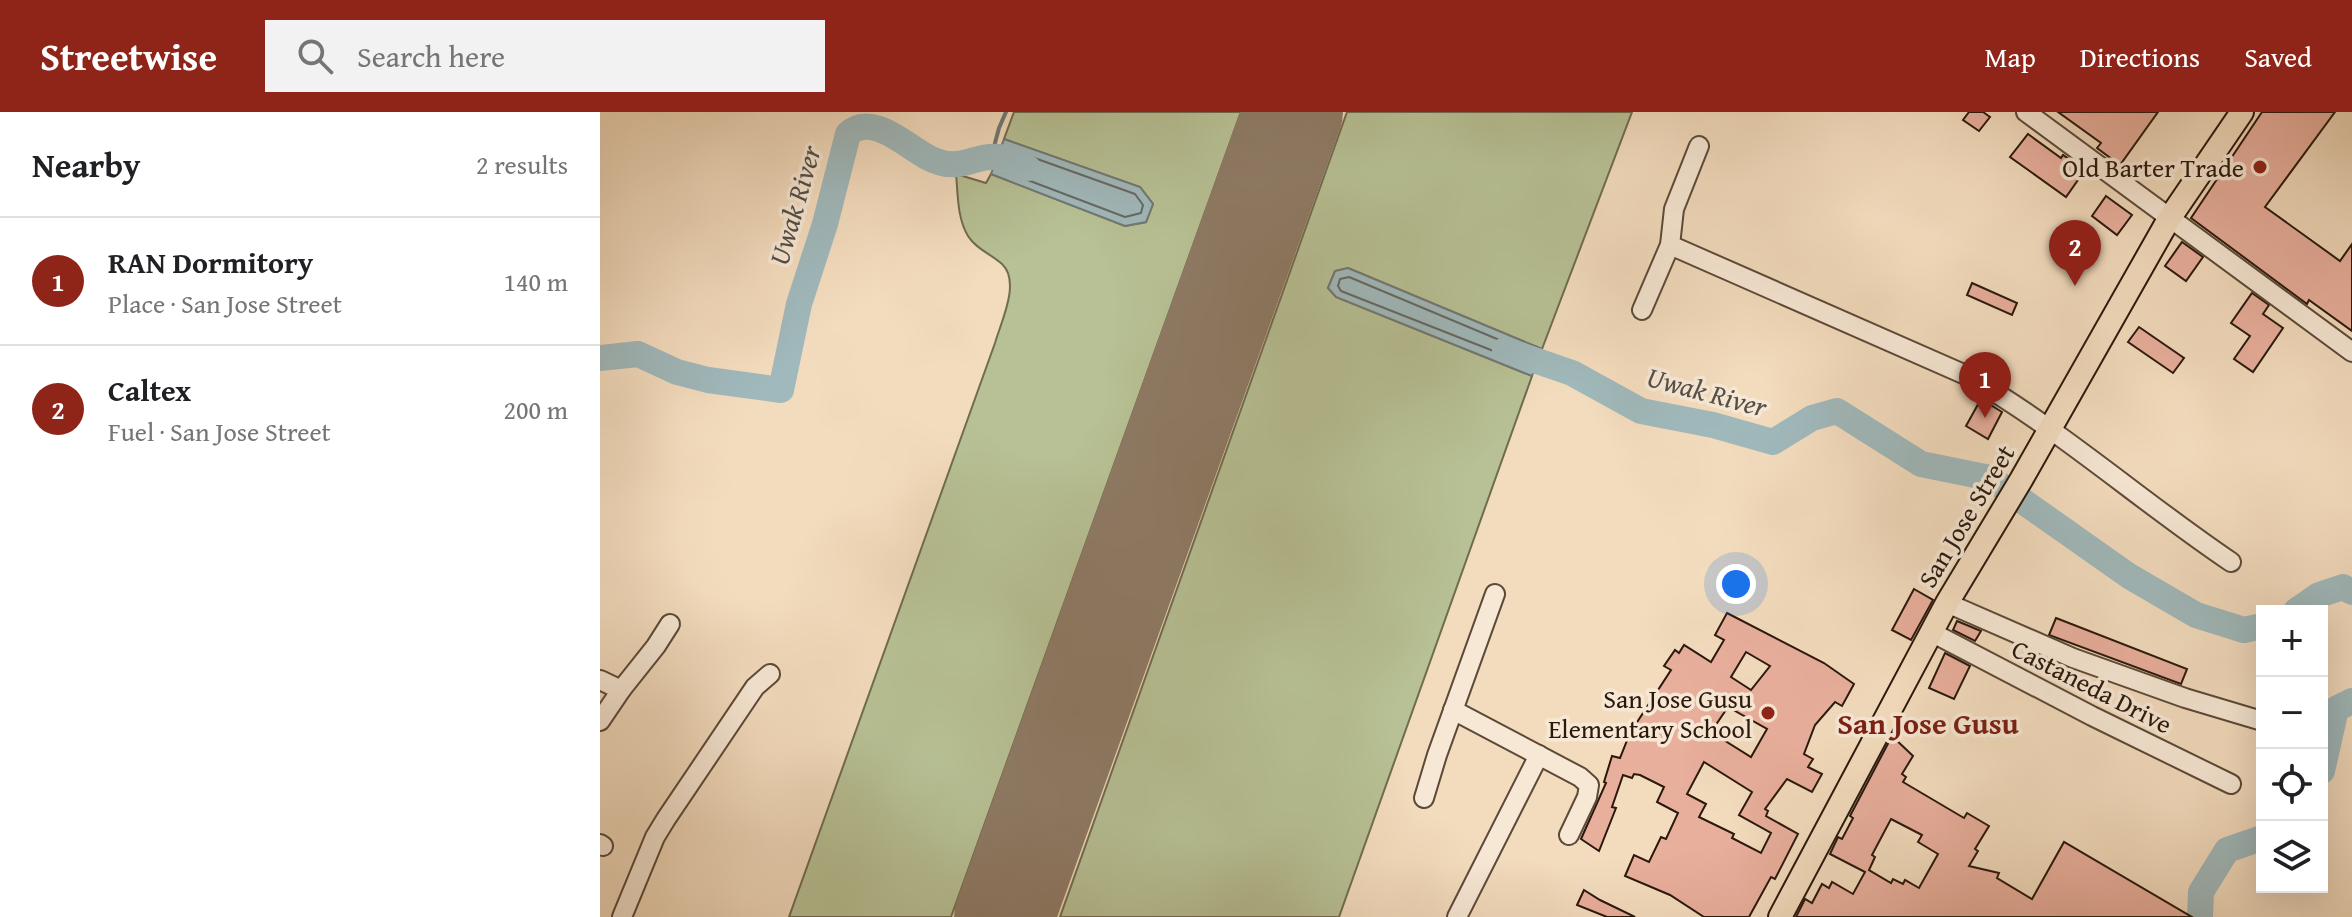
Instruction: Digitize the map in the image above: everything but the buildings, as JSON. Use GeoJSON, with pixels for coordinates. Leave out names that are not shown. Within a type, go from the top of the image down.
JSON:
{"type":"FeatureCollection","features":[{"type":"Feature","properties":{"kind":"main road","name":"San Jose Street"},"geometry":{"type":"LineString","coordinates":[[1780,917],[1947,603],[2021,480],[2169,219],[2242,112]]}},
{"type":"Feature","properties":{"kind":"street"},"geometry":{"type":"LineString","coordinates":[[2026,112],[2352,352]]}},
{"type":"Feature","properties":{"kind":"street"},"geometry":{"type":"LineString","coordinates":[[1642,310],[1670,245],[1674,209],[1699,146]]}},
{"type":"Feature","properties":{"kind":"street"},"geometry":{"type":"LineString","coordinates":[[1670,245],[1968,376],[2050,429],[2140,499],[2231,562]]}},
{"type":"Feature","properties":{"kind":"street"},"geometry":{"type":"LineString","coordinates":[[1424,798],[1495,594]]}},
{"type":"Feature","properties":{"kind":"street"},"geometry":{"type":"LineString","coordinates":[[1947,603],[2073,658],[2185,698],[2256,719]]}},
{"type":"Feature","properties":{"kind":"street"},"geometry":{"type":"LineString","coordinates":[[600,721],[670,624]]}},
{"type":"Feature","properties":{"kind":"street","name":"Castaneda Drive"},"geometry":{"type":"LineString","coordinates":[[1931,632],[2104,723],[2231,784]]}},
{"type":"Feature","properties":{"kind":"street"},"geometry":{"type":"LineString","coordinates":[[622,917],[655,837],[755,687],[770,674]]}},
{"type":"Feature","properties":{"kind":"street"},"geometry":{"type":"LineString","coordinates":[[600,680],[621,690]]}},
{"type":"Feature","properties":{"kind":"street"},"geometry":{"type":"LineString","coordinates":[[1453,710],[1580,777],[1589,785],[1587,797],[1569,835]]}},
{"type":"Feature","properties":{"kind":"street"},"geometry":{"type":"LineString","coordinates":[[1457,917],[1539,755]]}},
{"type":"Feature","properties":{"kind":"green space"},"geometry":{"type":"Polygon","coordinates":[[[1014,112],[1241,112],[951,917],[789,917],[1008,302],[1010,281],[1007,272],[1002,264],[975,244],[964,229],[956,174],[986,183],[991,174],[1125,226],[1146,222],[1153,204],[1140,187],[1004,139],[1014,112]]]}},
{"type":"Feature","properties":{"kind":"green space"},"geometry":{"type":"Polygon","coordinates":[[[1347,112],[1632,112],[1542,349],[1348,268],[1335,271],[1328,288],[1336,297],[1532,376],[1339,917],[1060,917],[1347,112]]]}},
{"type":"Feature","properties":{"kind":"water"},"geometry":{"type":"Polygon","coordinates":[[[1004,139],[1140,187],[1153,204],[1146,222],[1125,226],[991,174],[1004,139]]]}},
{"type":"Feature","properties":{"kind":"water"},"geometry":{"type":"Polygon","coordinates":[[[1348,268],[1542,349],[1532,376],[1336,297],[1328,288],[1335,271],[1348,268]]]}},
{"type":"Feature","properties":{"kind":"waterway"},"geometry":{"type":"LineString","coordinates":[[991,158],[1006,112]]}},
{"type":"Feature","properties":{"kind":"waterway","name":"Uwak River"},"geometry":{"type":"LineString","coordinates":[[600,358],[638,354],[677,372],[708,380],[781,390],[799,304],[825,224],[848,134],[857,128],[877,128],[939,162],[957,164],[999,157],[1028,168]]}},
{"type":"Feature","properties":{"kind":"waterway","name":"Uwak River"},"geometry":{"type":"LineString","coordinates":[[1505,350],[1572,373],[1641,411],[1713,425],[1773,442],[1812,418],[1837,411],[1921,464],[1990,478],[2129,576],[2196,615],[2244,630],[2256,627]]}},
{"type":"Feature","properties":{"kind":"waterway","name":"Uwak River"},"geometry":{"type":"LineString","coordinates":[[2305,605],[2319,595],[2343,587],[2352,592]]}},
{"type":"Feature","properties":{"kind":"waterway","name":"Uwak River"},"geometry":{"type":"LineString","coordinates":[[2327,749],[2336,709],[2352,701]]}},
{"type":"Feature","properties":{"kind":"waterway","name":"Uwak River"},"geometry":{"type":"LineString","coordinates":[[2200,917],[2201,892],[2227,850],[2256,840]]}},
{"type":"Feature","properties":{"kind":"runway"},"geometry":{"type":"LineString","coordinates":[[1004,917],[1293,112]]}},
{"type":"Feature","properties":{"kind":"place","name":"Old Barter Trade"},"geometry":{"type":"Point","coordinates":[2260,167]}},
{"type":"Feature","properties":{"kind":"place","name":"Caltex"},"geometry":{"type":"Point","coordinates":[2075,286]}},
{"type":"Feature","properties":{"kind":"place","name":"RAN Dormitory"},"geometry":{"type":"Point","coordinates":[1985,418]}},
{"type":"Feature","properties":{"kind":"place","name":"San Jose Gusu Elementary School"},"geometry":{"type":"Point","coordinates":[1768,713]}},
{"type":"Feature","properties":{"kind":"district","name":"San Jose Gusu"},"geometry":{"type":"Point","coordinates":[1928,723]}}]}
